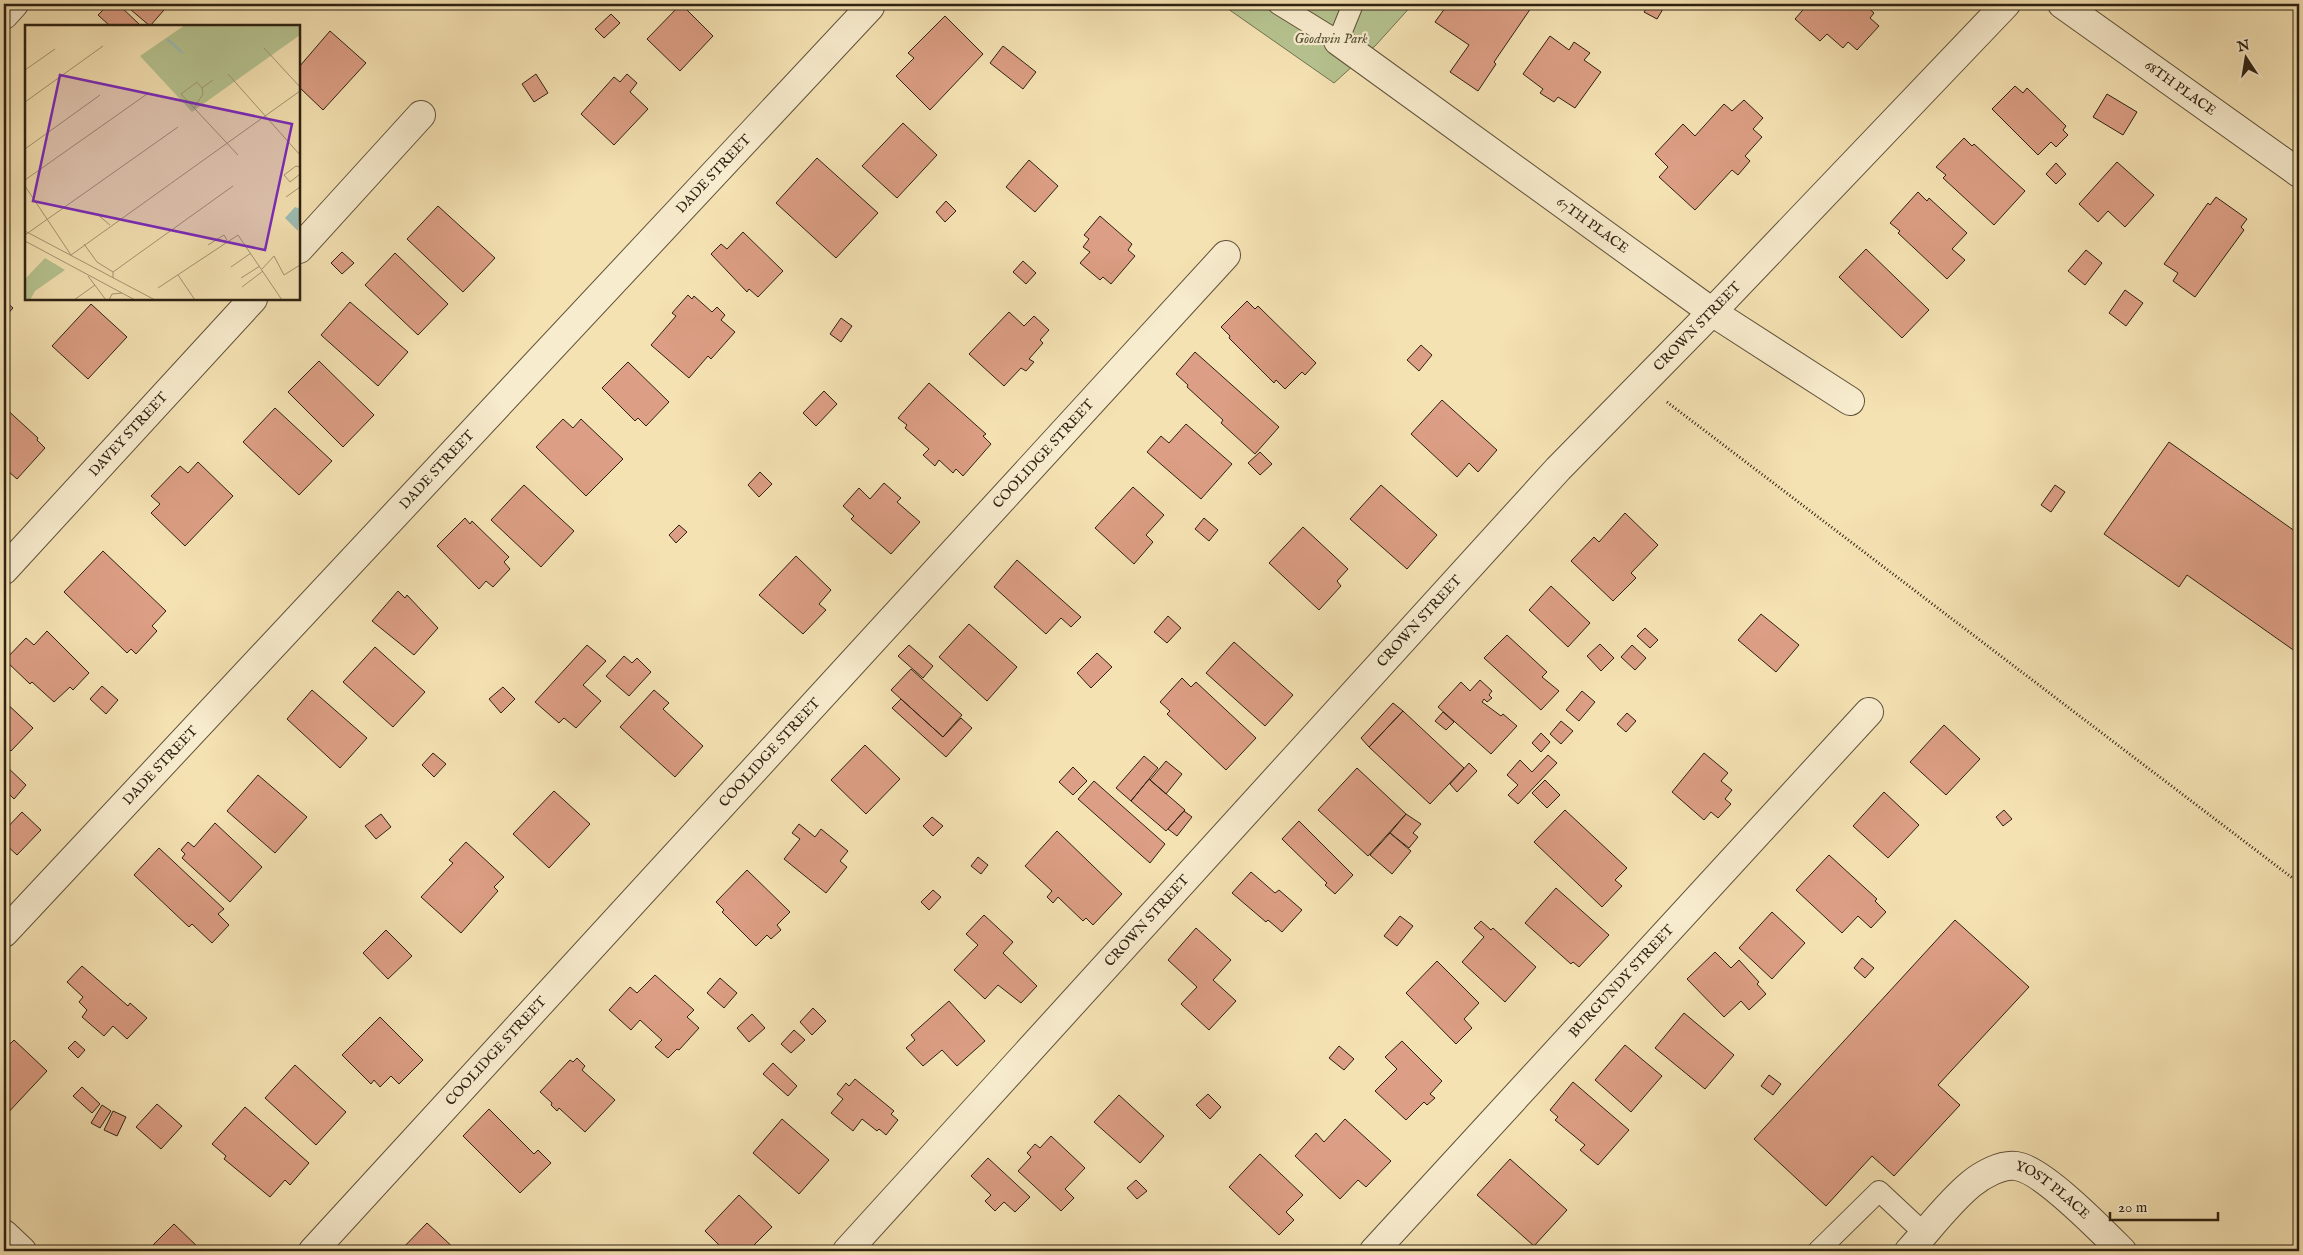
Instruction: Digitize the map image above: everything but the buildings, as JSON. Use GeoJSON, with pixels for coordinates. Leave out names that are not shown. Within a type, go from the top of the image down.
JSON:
{"type":"FeatureCollection","features":[{"type":"Feature","properties":{"kind":"street"},"geometry":{"type":"LineString","coordinates":[[4,15],[14,4]]}},
{"type":"Feature","properties":{"kind":"street","name":"CROWN STREET"},"geometry":{"type":"LineString","coordinates":[[846,1251],[1558,468],[1712,312],[2006,4]]}},
{"type":"Feature","properties":{"kind":"street","name":"68TH PLACE"},"geometry":{"type":"LineString","coordinates":[[2062,4],[2299,173]]}},
{"type":"Feature","properties":{"kind":"street","name":"DADE STREET"},"geometry":{"type":"LineString","coordinates":[[4,933],[870,7]]}},
{"type":"Feature","properties":{"kind":"street","name":"67TH PLACE"},"geometry":{"type":"LineString","coordinates":[[1338,41],[1712,312],[1850,401]]}},
{"type":"Feature","properties":{"kind":"street"},"geometry":{"type":"LineString","coordinates":[[300,247],[421,116]]}},
{"type":"Feature","properties":{"kind":"street","name":"COOLIDGE STREET"},"geometry":{"type":"LineString","coordinates":[[313,1251],[1226,255]]}},
{"type":"Feature","properties":{"kind":"street","name":"DAVEY STREET"},"geometry":{"type":"LineString","coordinates":[[4,570],[252,300]]}},
{"type":"Feature","properties":{"kind":"street","name":"BURGUNDY STREET"},"geometry":{"type":"LineString","coordinates":[[1374,1251],[1869,712]]}},
{"type":"Feature","properties":{"kind":"street","name":"YOST PLACE"},"geometry":{"type":"LineString","coordinates":[[1917,1242],[1971,1184],[1999,1169],[2016,1166],[2028,1170],[2057,1190],[2083,1212],[2122,1251]]}},
{"type":"Feature","properties":{"kind":"street"},"geometry":{"type":"LineString","coordinates":[[4,1234],[22,1251]]}},
{"type":"Feature","properties":{"kind":"lane"},"geometry":{"type":"LineString","coordinates":[[1278,4],[1338,41],[1353,4]]}},
{"type":"Feature","properties":{"kind":"lane"},"geometry":{"type":"LineString","coordinates":[[1818,1251],[1879,1191],[1917,1242]]}},
{"type":"Feature","properties":{"kind":"path"},"geometry":{"type":"LineString","coordinates":[[1642,383],[2299,883]]}},
{"type":"Feature","properties":{"kind":"green space","name":"Goodwin Park"},"geometry":{"type":"Polygon","coordinates":[[[1221,4],[1413,4],[1376,45],[1334,83],[1221,4]]]}}]}
